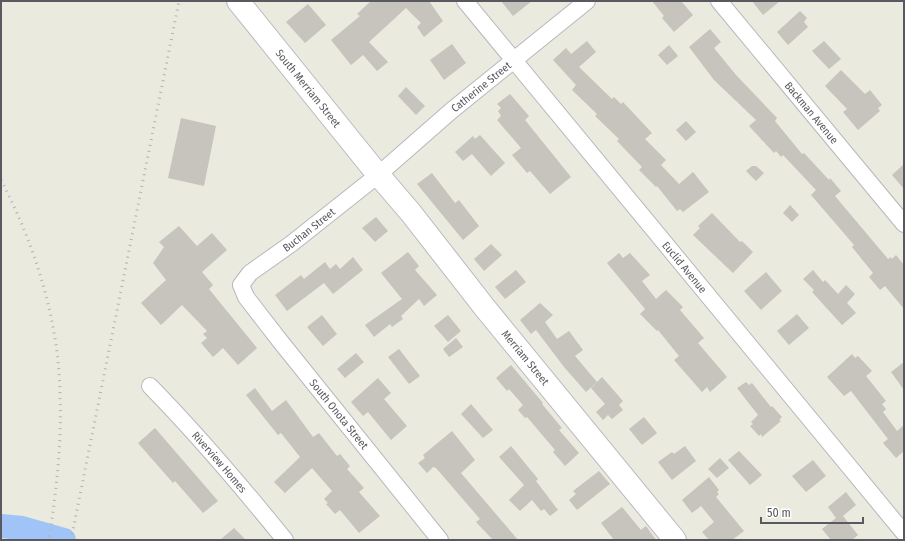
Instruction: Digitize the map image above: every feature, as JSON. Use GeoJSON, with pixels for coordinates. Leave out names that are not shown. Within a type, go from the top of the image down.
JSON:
{"type":"FeatureCollection","features":[{"type":"Feature","properties":{"kind":"street","name":"South Merriam Street"},"geometry":{"type":"LineString","coordinates":[[238,1],[378,175]]}},
{"type":"Feature","properties":{"kind":"street","name":"Euclid Avenue"},"geometry":{"type":"LineString","coordinates":[[465,1],[904,533]]}},
{"type":"Feature","properties":{"kind":"street","name":"Catherine Street"},"geometry":{"type":"LineString","coordinates":[[378,175],[513,60],[587,1]]}},
{"type":"Feature","properties":{"kind":"street","name":"Backman Avenue"},"geometry":{"type":"LineString","coordinates":[[719,1],[904,224]]}},
{"type":"Feature","properties":{"kind":"street","name":"Buchan Street"},"geometry":{"type":"LineString","coordinates":[[241,285],[250,273],[291,244],[378,175]]}},
{"type":"Feature","properties":{"kind":"street","name":"Merriam Street"},"geometry":{"type":"LineString","coordinates":[[378,175],[411,213],[484,308],[674,540]]}},
{"type":"Feature","properties":{"kind":"street","name":"South Onota Street"},"geometry":{"type":"LineString","coordinates":[[241,285],[246,297],[440,540]]}},
{"type":"Feature","properties":{"kind":"street","name":"Riverview Homes"},"geometry":{"type":"LineString","coordinates":[[150,386],[236,478],[285,540]]}},
{"type":"Feature","properties":{"kind":"building"},"geometry":{"type":"Polygon","coordinates":[[[371,1],[429,1],[443,21],[424,37],[417,27],[421,23],[406,8],[369,42],[388,62],[377,71],[363,55],[351,65],[331,40],[360,16],[357,14],[371,1]]]}},
{"type":"Feature","properties":{"kind":"building"},"geometry":{"type":"Polygon","coordinates":[[[501,1],[532,1],[513,16],[501,1]]]}},
{"type":"Feature","properties":{"kind":"building"},"geometry":{"type":"Polygon","coordinates":[[[652,1],[681,1],[693,15],[674,32],[662,18],[664,16],[652,1]]]}},
{"type":"Feature","properties":{"kind":"building"},"geometry":{"type":"Polygon","coordinates":[[[752,1],[780,1],[763,15],[752,1]]]}},
{"type":"Feature","properties":{"kind":"building"},"geometry":{"type":"Polygon","coordinates":[[[308,4],[326,25],[305,43],[286,22],[308,4]]]}},
{"type":"Feature","properties":{"kind":"building"},"geometry":{"type":"Polygon","coordinates":[[[800,11],[807,18],[804,22],[808,27],[788,45],[777,32],[800,11]]]}},
{"type":"Feature","properties":{"kind":"building"},"geometry":{"type":"Polygon","coordinates":[[[710,29],[721,42],[714,48],[736,75],[777,118],[775,121],[802,154],[804,153],[841,191],[835,196],[888,259],[891,257],[892,259],[896,255],[904,265],[904,309],[885,286],[880,290],[869,277],[873,273],[852,247],[854,245],[811,195],[816,190],[783,155],[781,157],[776,151],[774,153],[749,126],[756,120],[714,80],[689,47],[710,29]]]}},
{"type":"Feature","properties":{"kind":"building"},"geometry":{"type":"Polygon","coordinates":[[[587,41],[596,52],[579,67],[612,99],[614,97],[621,104],[623,102],[652,133],[645,139],[666,160],[661,165],[679,184],[693,172],[709,192],[683,212],[680,209],[677,211],[657,186],[656,187],[639,170],[642,167],[617,141],[619,139],[595,116],[597,114],[572,90],[576,85],[553,60],[566,48],[571,54],[587,41]]]}},
{"type":"Feature","properties":{"kind":"building"},"geometry":{"type":"Polygon","coordinates":[[[824,41],[841,59],[829,69],[812,51],[824,41]]]}},
{"type":"Feature","properties":{"kind":"building"},"geometry":{"type":"Polygon","coordinates":[[[452,44],[466,63],[444,80],[430,60],[452,44]]]}},
{"type":"Feature","properties":{"kind":"building"},"geometry":{"type":"Polygon","coordinates":[[[669,45],[678,56],[667,65],[658,55],[669,45]]]}},
{"type":"Feature","properties":{"kind":"building"},"geometry":{"type":"Polygon","coordinates":[[[841,70],[865,94],[870,90],[882,105],[878,108],[880,111],[858,130],[843,112],[847,109],[825,86],[841,70]]]}},
{"type":"Feature","properties":{"kind":"building"},"geometry":{"type":"Polygon","coordinates":[[[406,87],[425,106],[416,115],[398,96],[406,87]]]}},
{"type":"Feature","properties":{"kind":"building"},"geometry":{"type":"Polygon","coordinates":[[[510,94],[529,116],[525,120],[571,177],[550,194],[530,171],[527,173],[512,155],[521,148],[497,120],[501,116],[498,111],[501,108],[497,104],[510,94]]]}},
{"type":"Feature","properties":{"kind":"building"},"geometry":{"type":"Polygon","coordinates":[[[181,118],[216,126],[204,186],[168,178],[181,118]]]}},
{"type":"Feature","properties":{"kind":"building"},"geometry":{"type":"Polygon","coordinates":[[[686,121],[696,132],[686,141],[676,130],[686,121]]]}},
{"type":"Feature","properties":{"kind":"building"},"geometry":{"type":"Polygon","coordinates":[[[480,135],[505,163],[491,176],[472,154],[463,161],[455,152],[473,136],[475,139],[480,135]]]}},
{"type":"Feature","properties":{"kind":"building"},"geometry":{"type":"Polygon","coordinates":[[[904,164],[904,189],[892,175],[904,164]]]}},
{"type":"Feature","properties":{"kind":"building"},"geometry":{"type":"Polygon","coordinates":[[[752,166],[756,166],[764,173],[756,181],[746,171],[752,166]]]}},
{"type":"Feature","properties":{"kind":"building"},"geometry":{"type":"Polygon","coordinates":[[[432,173],[455,203],[459,200],[479,226],[463,240],[417,184],[432,173]]]}},
{"type":"Feature","properties":{"kind":"building"},"geometry":{"type":"Polygon","coordinates":[[[790,205],[799,215],[792,222],[783,213],[790,205]]]}},
{"type":"Feature","properties":{"kind":"building"},"geometry":{"type":"Polygon","coordinates":[[[712,213],[740,242],[742,241],[753,252],[733,273],[693,235],[700,228],[698,226],[712,213]]]}},
{"type":"Feature","properties":{"kind":"building"},"geometry":{"type":"Polygon","coordinates":[[[376,217],[388,231],[375,242],[362,228],[376,217]]]}},
{"type":"Feature","properties":{"kind":"building"},"geometry":{"type":"Polygon","coordinates":[[[179,226],[197,246],[212,233],[227,250],[202,272],[213,285],[209,289],[257,348],[238,365],[223,348],[213,357],[201,343],[207,338],[203,334],[207,331],[182,305],[161,325],[141,303],[166,280],[153,263],[164,247],[159,242],[179,226]]]}},
{"type":"Feature","properties":{"kind":"building"},"geometry":{"type":"Polygon","coordinates":[[[491,244],[502,255],[484,271],[474,259],[491,244]]]}},
{"type":"Feature","properties":{"kind":"building"},"geometry":{"type":"Polygon","coordinates":[[[408,252],[419,266],[415,270],[437,295],[424,306],[419,299],[401,316],[403,319],[392,327],[390,324],[374,337],[365,325],[402,299],[381,273],[408,252]]]}},
{"type":"Feature","properties":{"kind":"building"},"geometry":{"type":"Polygon","coordinates":[[[619,253],[623,258],[630,253],[650,275],[642,281],[656,299],[666,290],[683,307],[680,310],[704,338],[698,343],[727,377],[710,392],[707,387],[702,392],[674,360],[679,356],[658,330],[657,331],[640,314],[645,309],[607,263],[619,253]]]}},
{"type":"Feature","properties":{"kind":"building"},"geometry":{"type":"Polygon","coordinates":[[[353,257],[363,270],[333,294],[324,283],[287,311],[275,295],[301,275],[304,279],[325,262],[330,269],[336,264],[340,269],[353,257]]]}},
{"type":"Feature","properties":{"kind":"building"},"geometry":{"type":"Polygon","coordinates":[[[516,270],[526,282],[505,299],[495,287],[516,270]]]}},
{"type":"Feature","properties":{"kind":"building"},"geometry":{"type":"Polygon","coordinates":[[[813,270],[823,282],[825,280],[838,294],[846,285],[855,294],[847,303],[856,313],[842,325],[812,292],[814,290],[803,279],[813,270]]]}},
{"type":"Feature","properties":{"kind":"building"},"geometry":{"type":"Polygon","coordinates":[[[766,272],[782,291],[761,310],[744,291],[766,272]]]}},
{"type":"Feature","properties":{"kind":"building"},"geometry":{"type":"Polygon","coordinates":[[[540,303],[553,315],[545,322],[557,339],[569,331],[583,350],[575,356],[597,382],[586,392],[564,367],[536,330],[531,334],[520,320],[540,303]]]}},
{"type":"Feature","properties":{"kind":"building"},"geometry":{"type":"Polygon","coordinates":[[[797,314],[809,328],[789,345],[777,331],[797,314]]]}},
{"type":"Feature","properties":{"kind":"building"},"geometry":{"type":"Polygon","coordinates":[[[322,315],[337,334],[323,346],[307,327],[322,315]]]}},
{"type":"Feature","properties":{"kind":"building"},"geometry":{"type":"Polygon","coordinates":[[[448,315],[461,331],[448,342],[434,326],[448,315]]]}},
{"type":"Feature","properties":{"kind":"building"},"geometry":{"type":"Polygon","coordinates":[[[456,338],[463,347],[449,357],[443,349],[456,338]]]}},
{"type":"Feature","properties":{"kind":"building"},"geometry":{"type":"Polygon","coordinates":[[[399,349],[420,376],[409,384],[388,357],[399,349]]]}},
{"type":"Feature","properties":{"kind":"building"},"geometry":{"type":"Polygon","coordinates":[[[356,353],[364,362],[345,378],[337,369],[356,353]]]}},
{"type":"Feature","properties":{"kind":"building"},"geometry":{"type":"Polygon","coordinates":[[[852,354],[855,358],[858,356],[872,371],[866,376],[886,401],[882,404],[886,409],[883,412],[897,431],[904,425],[904,451],[896,458],[883,443],[888,439],[851,391],[844,396],[827,377],[852,354]]]}},
{"type":"Feature","properties":{"kind":"building"},"geometry":{"type":"Polygon","coordinates":[[[904,362],[904,390],[891,372],[904,362]]]}},
{"type":"Feature","properties":{"kind":"building"},"geometry":{"type":"Polygon","coordinates":[[[511,365],[543,403],[542,404],[562,428],[559,430],[579,453],[565,466],[553,452],[555,450],[527,417],[525,418],[518,410],[523,405],[509,389],[507,391],[496,378],[511,365]]]}},
{"type":"Feature","properties":{"kind":"building"},"geometry":{"type":"Polygon","coordinates":[[[602,377],[623,401],[619,405],[623,410],[612,419],[608,415],[603,420],[596,412],[605,404],[591,388],[602,377]]]}},
{"type":"Feature","properties":{"kind":"building"},"geometry":{"type":"Polygon","coordinates":[[[378,378],[391,393],[384,399],[407,426],[391,440],[368,412],[363,416],[351,402],[378,378]]]}},
{"type":"Feature","properties":{"kind":"building"},"geometry":{"type":"Polygon","coordinates":[[[746,382],[749,385],[752,383],[771,407],[772,406],[782,417],[779,420],[781,421],[762,437],[761,434],[759,436],[750,426],[753,424],[751,422],[758,415],[737,388],[746,382]]]}},
{"type":"Feature","properties":{"kind":"building"},"geometry":{"type":"Polygon","coordinates":[[[255,388],[272,411],[286,400],[313,437],[319,433],[337,456],[340,454],[350,466],[347,469],[364,488],[359,492],[380,516],[359,533],[340,510],[335,514],[326,504],[328,503],[324,499],[332,491],[312,468],[285,493],[274,482],[300,457],[281,433],[278,435],[246,395],[255,388]]]}},
{"type":"Feature","properties":{"kind":"building"},"geometry":{"type":"Polygon","coordinates":[[[471,404],[493,430],[483,438],[461,414],[471,404]]]}},
{"type":"Feature","properties":{"kind":"building"},"geometry":{"type":"Polygon","coordinates":[[[644,417],[657,433],[642,445],[629,429],[644,417]]]}},
{"type":"Feature","properties":{"kind":"building"},"geometry":{"type":"Polygon","coordinates":[[[155,428],[218,501],[203,513],[175,481],[173,483],[138,443],[155,428]]]}},
{"type":"Feature","properties":{"kind":"building"},"geometry":{"type":"Polygon","coordinates":[[[452,431],[475,460],[461,473],[518,540],[493,540],[476,522],[480,519],[436,468],[433,467],[427,473],[418,463],[425,458],[423,455],[452,431]]]}},
{"type":"Feature","properties":{"kind":"building"},"geometry":{"type":"Polygon","coordinates":[[[511,446],[538,479],[536,481],[558,510],[550,516],[544,509],[541,511],[532,500],[520,511],[509,500],[524,485],[499,457],[511,446]]]}},
{"type":"Feature","properties":{"kind":"building"},"geometry":{"type":"Polygon","coordinates":[[[685,446],[696,461],[672,480],[658,462],[672,452],[674,454],[685,446]]]}},
{"type":"Feature","properties":{"kind":"building"},"geometry":{"type":"Polygon","coordinates":[[[739,451],[762,475],[750,485],[728,460],[739,451]]]}},
{"type":"Feature","properties":{"kind":"building"},"geometry":{"type":"Polygon","coordinates":[[[720,458],[729,468],[717,478],[708,469],[720,458]]]}},
{"type":"Feature","properties":{"kind":"building"},"geometry":{"type":"Polygon","coordinates":[[[813,460],[826,476],[806,492],[792,476],[813,460]]]}},
{"type":"Feature","properties":{"kind":"building"},"geometry":{"type":"Polygon","coordinates":[[[599,471],[610,484],[577,510],[569,500],[576,494],[573,491],[599,471]]]}},
{"type":"Feature","properties":{"kind":"building"},"geometry":{"type":"Polygon","coordinates":[[[709,477],[719,490],[717,492],[719,494],[716,497],[744,531],[732,540],[709,540],[702,532],[714,522],[701,506],[692,513],[682,500],[709,477]]]}},
{"type":"Feature","properties":{"kind":"building"},"geometry":{"type":"Polygon","coordinates":[[[846,492],[856,505],[843,516],[858,535],[852,540],[831,540],[822,529],[836,518],[828,507],[846,492]]]}},
{"type":"Feature","properties":{"kind":"building"},"geometry":{"type":"Polygon","coordinates":[[[622,507],[641,530],[646,526],[656,540],[614,540],[601,523],[622,507]]]}},
{"type":"Feature","properties":{"kind":"building"},"geometry":{"type":"Polygon","coordinates":[[[234,528],[246,540],[220,540],[234,528]]]}},
{"type":"Feature","properties":{"kind":"waterway"},"geometry":{"type":"LineString","coordinates":[[1,526],[22,528],[64,540]]}},
{"type":"Feature","properties":{"kind":"railway"},"geometry":{"type":"LineString","coordinates":[[71,540],[179,1]]}},
{"type":"Feature","properties":{"kind":"railway"},"geometry":{"type":"LineString","coordinates":[[1,180],[24,231],[43,284],[50,312],[59,367],[59,450],[49,540]]}}]}
